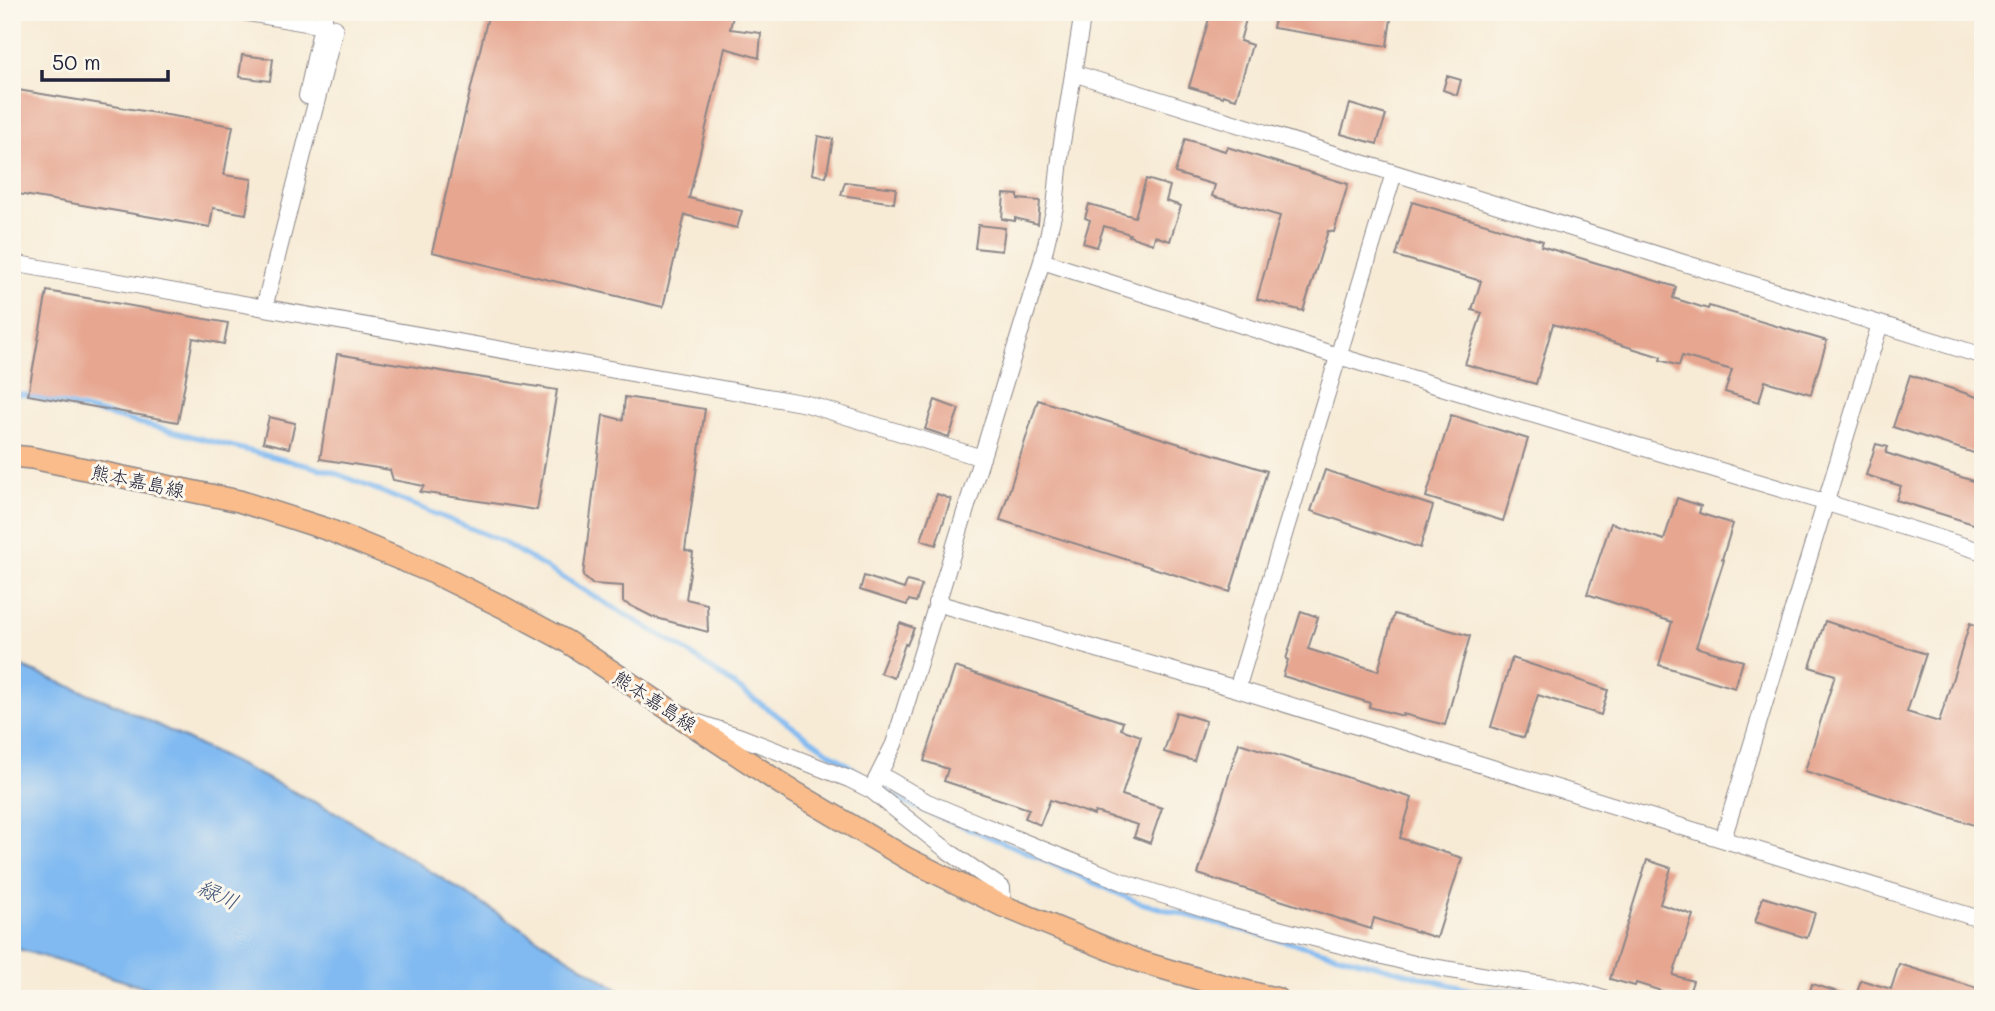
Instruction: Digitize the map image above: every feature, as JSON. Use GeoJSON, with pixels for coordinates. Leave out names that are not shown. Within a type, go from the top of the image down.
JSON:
{"type":"FeatureCollection","features":[{"type":"Feature","properties":{"kind":"main road","name":"熊本嘉島線"},"geometry":{"type":"LineString","coordinates":[[12,456],[239,501],[329,530],[436,574],[566,641],[786,787],[908,859],[1003,906],[1138,961],[1278,999]]}},
{"type":"Feature","properties":{"kind":"street"},"geometry":{"type":"LineString","coordinates":[[242,12],[323,19],[335,28],[264,307]]}},
{"type":"Feature","properties":{"kind":"street"},"geometry":{"type":"LineString","coordinates":[[870,790],[894,744],[1042,261],[1055,207],[1061,149],[1083,12]]}},
{"type":"Feature","properties":{"kind":"street"},"geometry":{"type":"LineString","coordinates":[[1073,73],[1983,356]]}},
{"type":"Feature","properties":{"kind":"street"},"geometry":{"type":"LineString","coordinates":[[1237,689],[1394,173]]}},
{"type":"Feature","properties":{"kind":"street"},"geometry":{"type":"LineString","coordinates":[[1042,261],[1338,356],[1983,552]]}},
{"type":"Feature","properties":{"kind":"street"},"geometry":{"type":"LineString","coordinates":[[12,263],[807,404],[982,458]]}},
{"type":"Feature","properties":{"kind":"street"},"geometry":{"type":"LineString","coordinates":[[1723,839],[1880,324]]}},
{"type":"Feature","properties":{"kind":"street"},"geometry":{"type":"LineString","coordinates":[[936,603],[1237,689],[1983,920]]}},
{"type":"Feature","properties":{"kind":"street"},"geometry":{"type":"LineString","coordinates":[[680,717],[738,736],[849,779],[870,790],[948,851],[1002,888],[1003,906]]}},
{"type":"Feature","properties":{"kind":"street"},"geometry":{"type":"LineString","coordinates":[[879,774],[927,802],[977,823],[1128,884],[1232,917],[1414,964],[1579,991],[1604,999]]}},
{"type":"Feature","properties":{"kind":"water","name":"緑川"},"geometry":{"type":"Polygon","coordinates":[[[12,663],[117,705],[341,815],[634,999],[183,999],[12,947],[12,663]]]}},
{"type":"Feature","properties":{"kind":"building"},"geometry":{"type":"Polygon","coordinates":[[[489,12],[734,12],[730,29],[761,33],[759,58],[725,48],[689,198],[742,211],[737,228],[685,215],[663,307],[432,252],[489,12]]]}},
{"type":"Feature","properties":{"kind":"building"},"geometry":{"type":"Polygon","coordinates":[[[1211,12],[1248,12],[1240,41],[1252,45],[1236,99],[1189,87],[1211,12]]]}},
{"type":"Feature","properties":{"kind":"building"},"geometry":{"type":"Polygon","coordinates":[[[1276,12],[1392,12],[1387,46],[1273,28],[1276,12]]]}},
{"type":"Feature","properties":{"kind":"building"},"geometry":{"type":"Polygon","coordinates":[[[242,55],[273,59],[270,81],[239,77],[242,55]]]}},
{"type":"Feature","properties":{"kind":"building"},"geometry":{"type":"Polygon","coordinates":[[[1447,76],[1461,80],[1457,95],[1443,90],[1447,76]]]}},
{"type":"Feature","properties":{"kind":"building"},"geometry":{"type":"Polygon","coordinates":[[[12,89],[233,126],[224,175],[252,179],[246,214],[213,208],[210,227],[12,193],[12,89]]]}},
{"type":"Feature","properties":{"kind":"building"},"geometry":{"type":"Polygon","coordinates":[[[1350,104],[1386,115],[1377,144],[1341,134],[1350,104]]]}},
{"type":"Feature","properties":{"kind":"building"},"geometry":{"type":"Polygon","coordinates":[[[818,136],[833,139],[826,177],[812,174],[818,136]]]}},
{"type":"Feature","properties":{"kind":"building"},"geometry":{"type":"Polygon","coordinates":[[[1185,139],[1225,151],[1227,147],[1348,184],[1334,232],[1328,231],[1303,311],[1257,299],[1280,216],[1212,196],[1215,185],[1175,173],[1185,139]]]}},
{"type":"Feature","properties":{"kind":"building"},"geometry":{"type":"Polygon","coordinates":[[[1146,179],[1170,186],[1166,201],[1181,206],[1170,241],[1155,236],[1153,244],[1104,226],[1097,247],[1083,243],[1090,220],[1085,218],[1089,204],[1135,217],[1146,179]]]}},
{"type":"Feature","properties":{"kind":"building"},"geometry":{"type":"Polygon","coordinates":[[[845,182],[896,188],[894,203],[841,195],[845,182]]]}},
{"type":"Feature","properties":{"kind":"building"},"geometry":{"type":"Polygon","coordinates":[[[1004,194],[1018,195],[1018,199],[1040,201],[1038,224],[1015,218],[1015,221],[1002,219],[1004,194]]]}},
{"type":"Feature","properties":{"kind":"building"},"geometry":{"type":"Polygon","coordinates":[[[1412,202],[1543,241],[1541,246],[1676,287],[1673,298],[1827,341],[1811,394],[1765,381],[1759,402],[1725,392],[1732,370],[1682,356],[1679,366],[1660,360],[1661,357],[1553,324],[1536,384],[1465,364],[1482,313],[1472,310],[1481,281],[1396,256],[1412,202]]]}},
{"type":"Feature","properties":{"kind":"building"},"geometry":{"type":"Polygon","coordinates":[[[978,225],[1005,228],[1002,251],[975,248],[978,225]]]}},
{"type":"Feature","properties":{"kind":"building"},"geometry":{"type":"Polygon","coordinates":[[[47,291],[228,323],[224,344],[193,338],[178,422],[28,395],[47,291]]]}},
{"type":"Feature","properties":{"kind":"building"},"geometry":{"type":"Polygon","coordinates":[[[337,354],[557,390],[537,510],[420,492],[424,486],[393,480],[390,470],[320,459],[337,354]]]}},
{"type":"Feature","properties":{"kind":"building"},"geometry":{"type":"Polygon","coordinates":[[[1910,375],[1983,399],[1983,456],[1893,427],[1910,375]]]}},
{"type":"Feature","properties":{"kind":"building"},"geometry":{"type":"Polygon","coordinates":[[[625,397],[705,409],[685,550],[693,553],[686,599],[707,604],[708,632],[653,617],[623,602],[623,586],[592,584],[583,576],[603,415],[623,420],[625,397]]]}},
{"type":"Feature","properties":{"kind":"building"},"geometry":{"type":"Polygon","coordinates":[[[935,400],[959,409],[949,437],[925,429],[935,400]]]}},
{"type":"Feature","properties":{"kind":"building"},"geometry":{"type":"Polygon","coordinates":[[[1038,400],[1267,471],[1230,592],[1000,520],[1038,400]]]}},
{"type":"Feature","properties":{"kind":"building"},"geometry":{"type":"Polygon","coordinates":[[[1451,415],[1528,439],[1503,521],[1426,497],[1451,415]]]}},
{"type":"Feature","properties":{"kind":"building"},"geometry":{"type":"Polygon","coordinates":[[[269,417],[295,423],[289,448],[263,442],[269,417]]]}},
{"type":"Feature","properties":{"kind":"building"},"geometry":{"type":"Polygon","coordinates":[[[1876,444],[1888,447],[1886,453],[1983,484],[1983,527],[1896,500],[1901,486],[1866,475],[1876,444]]]}},
{"type":"Feature","properties":{"kind":"building"},"geometry":{"type":"Polygon","coordinates":[[[1325,470],[1433,506],[1420,548],[1311,511],[1325,470]]]}},
{"type":"Feature","properties":{"kind":"building"},"geometry":{"type":"Polygon","coordinates":[[[937,494],[951,499],[936,545],[921,540],[937,494]]]}},
{"type":"Feature","properties":{"kind":"building"},"geometry":{"type":"Polygon","coordinates":[[[1677,498],[1701,506],[1699,513],[1733,524],[1696,647],[1743,661],[1735,688],[1659,665],[1672,622],[1587,594],[1611,523],[1664,540],[1677,498]]]}},
{"type":"Feature","properties":{"kind":"building"},"geometry":{"type":"Polygon","coordinates":[[[864,576],[904,589],[907,581],[922,585],[916,602],[909,600],[907,605],[860,590],[864,576]]]}},
{"type":"Feature","properties":{"kind":"building"},"geometry":{"type":"Polygon","coordinates":[[[1301,611],[1318,617],[1308,649],[1378,671],[1394,614],[1470,636],[1445,725],[1369,707],[1370,703],[1283,676],[1301,611]]]}},
{"type":"Feature","properties":{"kind":"building"},"geometry":{"type":"Polygon","coordinates":[[[1825,621],[1926,654],[1907,712],[1939,722],[1970,623],[1983,628],[1983,828],[1805,771],[1835,675],[1810,667],[1825,621]]]}},
{"type":"Feature","properties":{"kind":"building"},"geometry":{"type":"Polygon","coordinates":[[[900,623],[914,628],[907,645],[905,644],[894,678],[880,673],[900,623]]]}},
{"type":"Feature","properties":{"kind":"building"},"geometry":{"type":"Polygon","coordinates":[[[1512,658],[1608,690],[1601,715],[1538,695],[1524,738],[1491,727],[1512,658]]]}},
{"type":"Feature","properties":{"kind":"building"},"geometry":{"type":"Polygon","coordinates":[[[955,667],[1123,722],[1121,729],[1141,736],[1122,795],[1162,808],[1150,843],[1134,837],[1138,825],[1095,812],[1094,815],[1050,800],[1040,825],[1025,818],[1029,809],[944,781],[948,769],[924,761],[955,667]]]}},
{"type":"Feature","properties":{"kind":"building"},"geometry":{"type":"Polygon","coordinates":[[[1176,712],[1206,721],[1194,761],[1164,752],[1176,712]]]}},
{"type":"Feature","properties":{"kind":"building"},"geometry":{"type":"Polygon","coordinates":[[[1239,743],[1412,798],[1400,838],[1462,858],[1437,938],[1374,918],[1371,929],[1198,874],[1239,743]]]}},
{"type":"Feature","properties":{"kind":"building"},"geometry":{"type":"Polygon","coordinates":[[[1647,860],[1671,868],[1660,904],[1693,915],[1673,975],[1693,981],[1687,999],[1636,983],[1635,986],[1610,979],[1647,860]]]}},
{"type":"Feature","properties":{"kind":"building"},"geometry":{"type":"Polygon","coordinates":[[[1763,897],[1815,913],[1807,938],[1755,922],[1763,897]]]}},
{"type":"Feature","properties":{"kind":"building"},"geometry":{"type":"Polygon","coordinates":[[[1899,964],[1983,990],[1983,999],[1855,999],[1861,980],[1891,989],[1899,964]]]}},
{"type":"Feature","properties":{"kind":"building"},"geometry":{"type":"Polygon","coordinates":[[[1812,984],[1848,995],[1847,999],[1808,999],[1812,984]]]}},
{"type":"Feature","properties":{"kind":"waterway"},"geometry":{"type":"LineString","coordinates":[[12,394],[28,395],[333,472],[499,540],[682,648],[905,803],[1017,848],[1137,902],[1470,990],[1535,991],[1564,999]]}}]}
